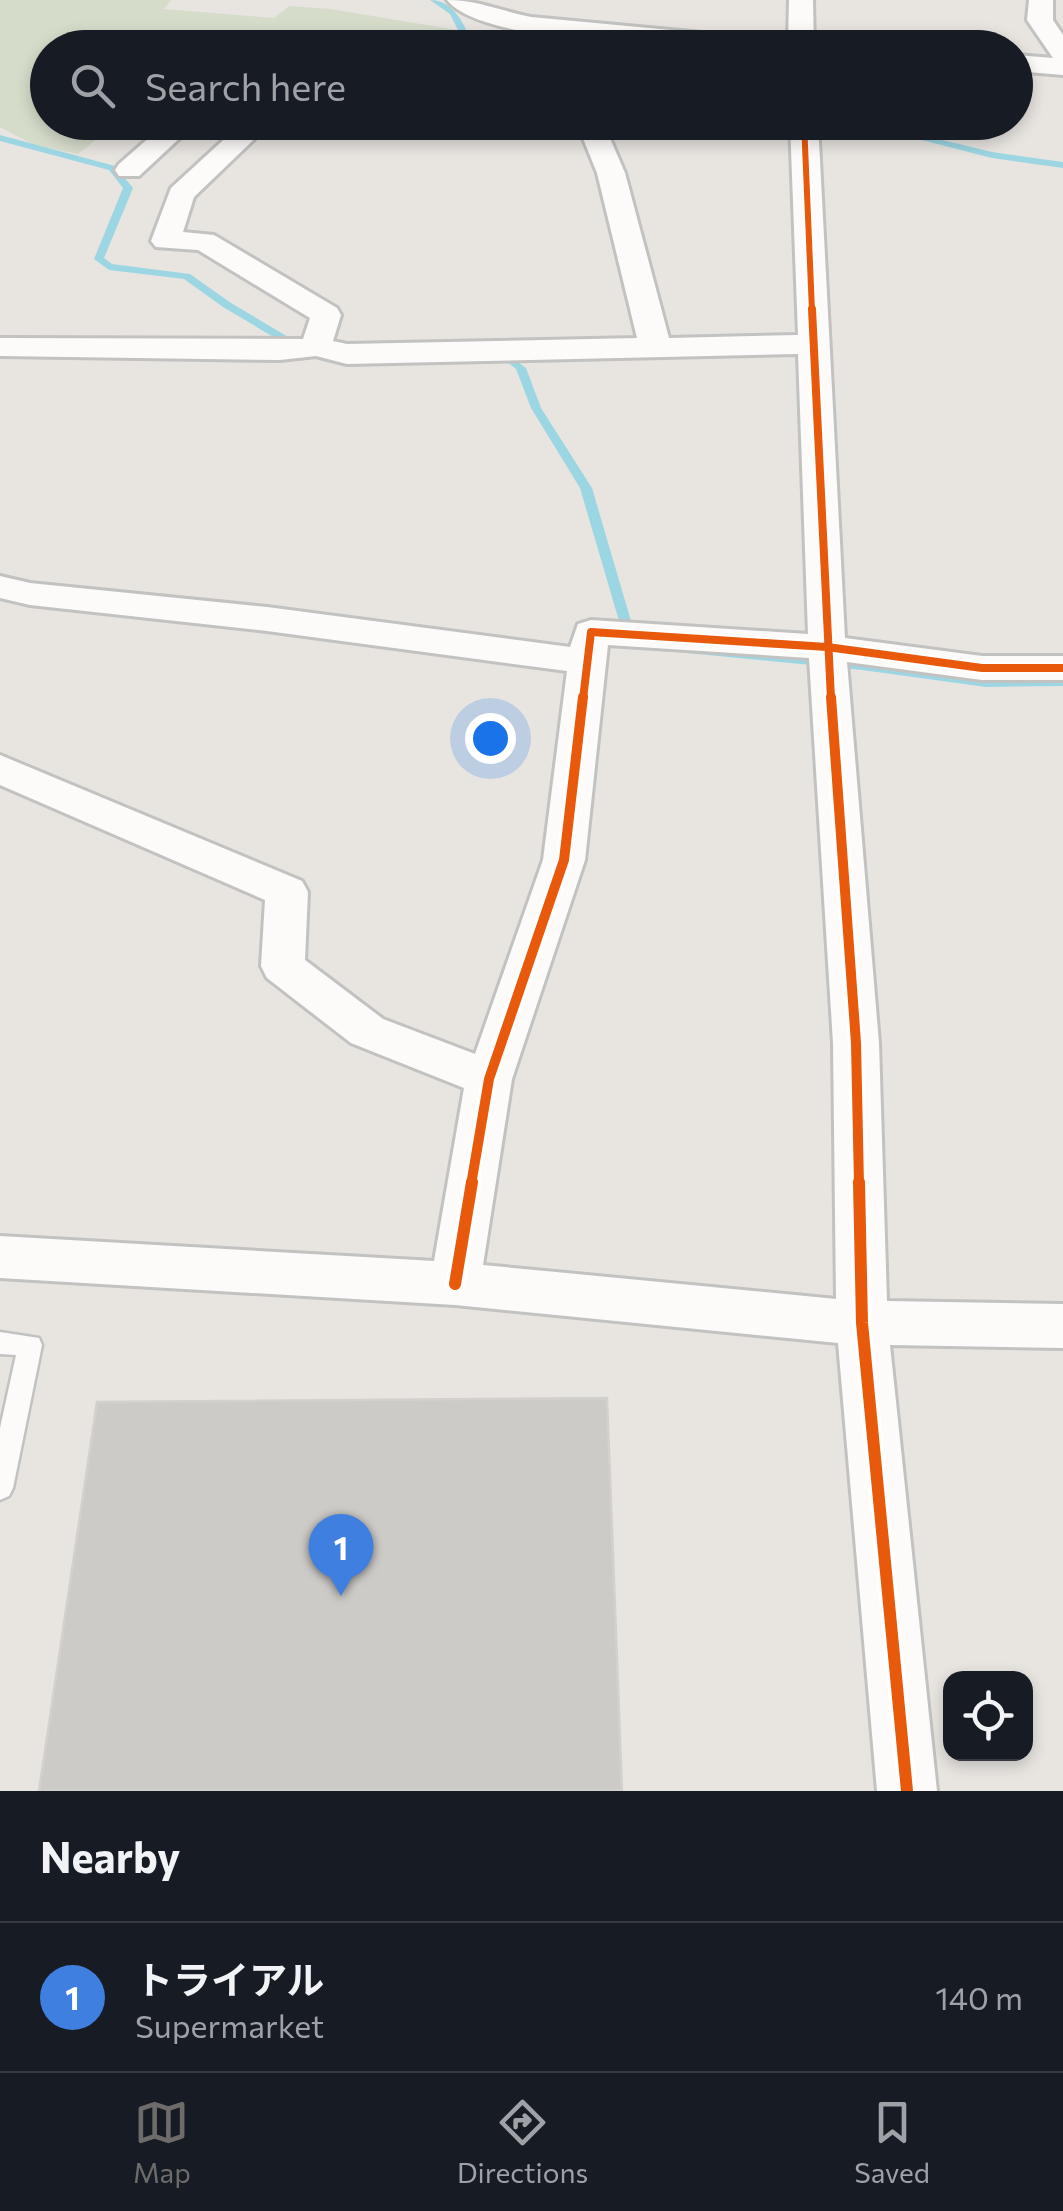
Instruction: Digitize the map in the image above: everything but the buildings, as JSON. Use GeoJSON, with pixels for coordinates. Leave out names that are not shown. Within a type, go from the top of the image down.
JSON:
{"type":"FeatureCollection","features":[{"type":"Feature","properties":{"kind":"street"},"geometry":{"type":"LineString","coordinates":[[459,0],[483,26],[586,30]]}},
{"type":"Feature","properties":{"kind":"street"},"geometry":{"type":"LineString","coordinates":[[801,0],[801,30]]}},
{"type":"Feature","properties":{"kind":"street"},"geometry":{"type":"LineString","coordinates":[[1048,3],[1040,20],[1063,54]]}},
{"type":"Feature","properties":{"kind":"street"},"geometry":{"type":"LineString","coordinates":[[1033,64],[1063,66]]}},
{"type":"Feature","properties":{"kind":"street"},"geometry":{"type":"LineString","coordinates":[[163,140],[140,160],[212,164]]}},
{"type":"Feature","properties":{"kind":"street"},"geometry":{"type":"LineString","coordinates":[[239,140],[181,194],[166,240],[204,241],[326,314],[316,348]]}},
{"type":"Feature","properties":{"kind":"street"},"geometry":{"type":"LineString","coordinates":[[598,140],[612,173],[655,346]]}},
{"type":"Feature","properties":{"kind":"street"},"geometry":{"type":"LineString","coordinates":[[805,140],[827,647],[856,1042],[862,1323],[907,1791]]}},
{"type":"Feature","properties":{"kind":"street"},"geometry":{"type":"LineString","coordinates":[[0,348],[316,348],[347,354],[813,344]]}},
{"type":"Feature","properties":{"kind":"street"},"geometry":{"type":"LineString","coordinates":[[0,587],[30,594],[267,619],[585,660]]}},
{"type":"Feature","properties":{"kind":"street"},"geometry":{"type":"LineString","coordinates":[[454,1284],[489,1078],[564,860],[591,632],[827,647],[982,668],[1063,668]]}},
{"type":"Feature","properties":{"kind":"street"},"geometry":{"type":"LineString","coordinates":[[0,769],[287,892],[283,966],[367,1031],[489,1078]]}},
{"type":"Feature","properties":{"kind":"street"},"geometry":{"type":"LineString","coordinates":[[0,1257],[454,1284],[862,1323],[1063,1326]]}},
{"type":"Feature","properties":{"kind":"lane"},"geometry":{"type":"LineString","coordinates":[[0,1343],[30,1345],[7,1417],[0,1488]]}},
{"type":"Feature","properties":{"kind":"green space"},"geometry":{"type":"Polygon","coordinates":[[[0,0],[171,0],[164,9],[274,18],[289,6],[457,30],[30,30],[30,140],[96,140],[78,154],[34,145],[0,127],[0,0]]]}},
{"type":"Feature","properties":{"kind":"waterway"},"geometry":{"type":"LineString","coordinates":[[434,0],[453,13],[462,30]]}},
{"type":"Feature","properties":{"kind":"waterway"},"geometry":{"type":"LineString","coordinates":[[0,138],[112,168],[128,188],[99,259],[109,267],[187,276],[296,346]]}},
{"type":"Feature","properties":{"kind":"waterway"},"geometry":{"type":"LineString","coordinates":[[930,140],[992,155],[1063,165]]}},
{"type":"Feature","properties":{"kind":"waterway"},"geometry":{"type":"LineString","coordinates":[[494,359],[508,358],[521,368],[536,408],[586,488],[630,638]]}},
{"type":"Feature","properties":{"kind":"waterway"},"geometry":{"type":"LineString","coordinates":[[681,649],[862,666],[986,683],[1063,682]]}},
{"type":"Feature","properties":{"kind":"cycle path"},"geometry":{"type":"LineString","coordinates":[[805,140],[827,647],[856,1043],[862,1323],[907,1791]]}},
{"type":"Feature","properties":{"kind":"cycle path"},"geometry":{"type":"LineString","coordinates":[[455,1284],[489,1079],[564,860],[591,632],[827,647],[982,668],[1063,668]]}},
{"type":"Feature","properties":{"kind":"place","name":"トライアル"},"geometry":{"type":"Point","coordinates":[341,1596]}}]}
